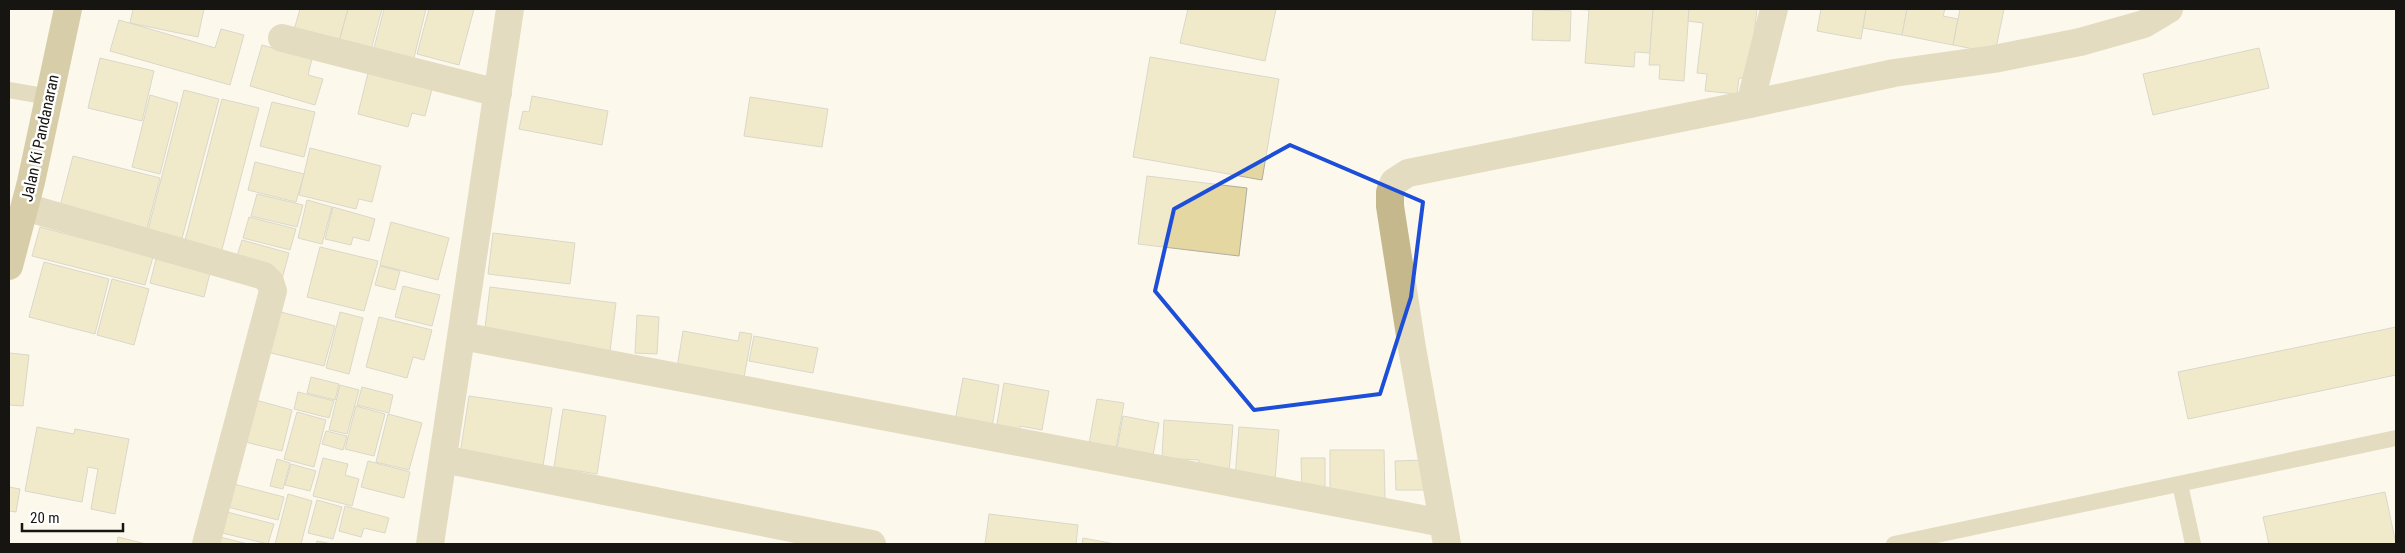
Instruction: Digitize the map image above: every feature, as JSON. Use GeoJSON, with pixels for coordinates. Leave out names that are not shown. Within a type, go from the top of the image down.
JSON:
{"type":"FeatureCollection","features":[{"type":"Feature","properties":{"kind":"main road","name":"Jalan Ki Pandanaran"},"geometry":{"type":"LineString","coordinates":[[9,266],[25,207],[68,9]]}},
{"type":"Feature","properties":{"kind":"street"},"geometry":{"type":"LineString","coordinates":[[430,544],[510,9]]}},
{"type":"Feature","properties":{"kind":"street"},"geometry":{"type":"LineString","coordinates":[[1750,104],[1774,9]]}},
{"type":"Feature","properties":{"kind":"street"},"geometry":{"type":"LineString","coordinates":[[462,336],[1445,534],[1413,357],[1392,219],[1390,198],[1394,182],[1408,174],[1894,73],[1994,59],[2080,42],[2144,24],[2169,9]]}},
{"type":"Feature","properties":{"kind":"street"},"geometry":{"type":"LineString","coordinates":[[282,38],[498,93]]}},
{"type":"Feature","properties":{"kind":"street"},"geometry":{"type":"LineString","coordinates":[[25,207],[264,276],[270,282],[273,291],[206,544]]}},
{"type":"Feature","properties":{"kind":"street"},"geometry":{"type":"LineString","coordinates":[[443,459],[872,544]]}},
{"type":"Feature","properties":{"kind":"lane"},"geometry":{"type":"LineString","coordinates":[[9,90],[49,97]]}},
{"type":"Feature","properties":{"kind":"lane"},"geometry":{"type":"LineString","coordinates":[[1894,544],[2396,438]]}},
{"type":"Feature","properties":{"kind":"lane"},"geometry":{"type":"LineString","coordinates":[[2180,484],[2193,544]]}},
{"type":"Feature","properties":{"kind":"highlighted area"},"geometry":{"type":"Polygon","coordinates":[[[1290,145],[1423,202],[1411,297],[1380,394],[1254,410],[1155,291],[1174,209],[1290,145]]]}},
{"type":"Feature","properties":{"kind":"building"},"geometry":{"type":"Polygon","coordinates":[[[133,9],[204,9],[198,37],[130,23],[133,9]]]}},
{"type":"Feature","properties":{"kind":"building"},"geometry":{"type":"Polygon","coordinates":[[[300,9],[348,9],[339,42],[294,30],[300,9]]]}},
{"type":"Feature","properties":{"kind":"building"},"geometry":{"type":"Polygon","coordinates":[[[348,9],[382,9],[371,50],[339,42],[348,9]]]}},
{"type":"Feature","properties":{"kind":"building"},"geometry":{"type":"Polygon","coordinates":[[[384,9],[426,9],[412,66],[372,56],[384,9]]]}},
{"type":"Feature","properties":{"kind":"building"},"geometry":{"type":"Polygon","coordinates":[[[429,9],[474,9],[459,65],[417,54],[429,9]]]}},
{"type":"Feature","properties":{"kind":"building"},"geometry":{"type":"Polygon","coordinates":[[[1188,9],[1276,9],[1265,61],[1180,43],[1188,9]]]}},
{"type":"Feature","properties":{"kind":"building"},"geometry":{"type":"Polygon","coordinates":[[[1570,9],[1653,9],[1650,53],[1635,52],[1634,67],[1585,63],[1589,10],[1570,9]]]}},
{"type":"Feature","properties":{"kind":"building"},"geometry":{"type":"Polygon","coordinates":[[[1653,9],[1689,9],[1684,81],[1659,79],[1660,65],[1649,65],[1653,9]]]}},
{"type":"Feature","properties":{"kind":"building"},"geometry":{"type":"Polygon","coordinates":[[[1689,9],[1757,9],[1749,79],[1739,78],[1737,94],[1705,91],[1707,74],[1697,73],[1703,23],[1688,21],[1689,9]]]}},
{"type":"Feature","properties":{"kind":"building"},"geometry":{"type":"Polygon","coordinates":[[[1821,9],[1866,9],[1861,39],[1817,31],[1821,9]]]}},
{"type":"Feature","properties":{"kind":"building"},"geometry":{"type":"Polygon","coordinates":[[[1866,9],[1907,9],[1902,35],[1863,28],[1866,9]]]}},
{"type":"Feature","properties":{"kind":"building"},"geometry":{"type":"Polygon","coordinates":[[[1907,9],[1945,9],[1943,16],[1958,19],[1953,45],[1902,35],[1907,9]]]}},
{"type":"Feature","properties":{"kind":"building"},"geometry":{"type":"Polygon","coordinates":[[[1960,9],[2004,9],[1995,53],[1953,45],[1960,9]]]}},
{"type":"Feature","properties":{"kind":"building"},"geometry":{"type":"Polygon","coordinates":[[[1533,10],[1571,11],[1570,41],[1532,40],[1533,10]]]}},
{"type":"Feature","properties":{"kind":"building"},"geometry":{"type":"Polygon","coordinates":[[[119,20],[215,48],[221,29],[244,35],[230,85],[110,51],[119,20]]]}},
{"type":"Feature","properties":{"kind":"building"},"geometry":{"type":"Polygon","coordinates":[[[262,45],[312,59],[308,75],[323,79],[315,105],[250,86],[262,45]]]}},
{"type":"Feature","properties":{"kind":"building"},"geometry":{"type":"Polygon","coordinates":[[[2259,48],[2269,88],[2153,115],[2143,74],[2259,48]]]}},
{"type":"Feature","properties":{"kind":"building"},"geometry":{"type":"Polygon","coordinates":[[[1150,57],[1279,79],[1262,180],[1133,157],[1150,57]]]}},
{"type":"Feature","properties":{"kind":"building"},"geometry":{"type":"Polygon","coordinates":[[[100,58],[154,71],[142,121],[88,108],[100,58]]]}},
{"type":"Feature","properties":{"kind":"building"},"geometry":{"type":"Polygon","coordinates":[[[368,73],[432,89],[425,116],[412,113],[408,127],[358,114],[368,73]]]}},
{"type":"Feature","properties":{"kind":"building"},"geometry":{"type":"Polygon","coordinates":[[[184,90],[219,99],[180,246],[146,238],[184,90]]]}},
{"type":"Feature","properties":{"kind":"building"},"geometry":{"type":"Polygon","coordinates":[[[150,95],[178,103],[160,174],[132,167],[150,95]]]}},
{"type":"Feature","properties":{"kind":"building"},"geometry":{"type":"Polygon","coordinates":[[[532,96],[608,111],[602,145],[519,129],[523,111],[529,112],[532,96]]]}},
{"type":"Feature","properties":{"kind":"building"},"geometry":{"type":"Polygon","coordinates":[[[750,97],[828,109],[822,147],[744,136],[750,97]]]}},
{"type":"Feature","properties":{"kind":"building"},"geometry":{"type":"Polygon","coordinates":[[[222,99],[259,108],[220,257],[183,248],[222,99]]]}},
{"type":"Feature","properties":{"kind":"building"},"geometry":{"type":"Polygon","coordinates":[[[272,102],[315,112],[304,157],[260,146],[272,102]]]}},
{"type":"Feature","properties":{"kind":"building"},"geometry":{"type":"Polygon","coordinates":[[[310,148],[381,166],[372,202],[359,199],[356,209],[299,195],[310,148]]]}},
{"type":"Feature","properties":{"kind":"building"},"geometry":{"type":"Polygon","coordinates":[[[73,156],[160,178],[145,236],[58,214],[73,156]]]}},
{"type":"Feature","properties":{"kind":"building"},"geometry":{"type":"Polygon","coordinates":[[[255,162],[304,174],[296,202],[248,190],[255,162]]]}},
{"type":"Feature","properties":{"kind":"building"},"geometry":{"type":"Polygon","coordinates":[[[1147,176],[1247,188],[1239,256],[1138,244],[1147,176]]]}},
{"type":"Feature","properties":{"kind":"building"},"geometry":{"type":"Polygon","coordinates":[[[257,194],[303,205],[297,227],[251,216],[257,194]]]}},
{"type":"Feature","properties":{"kind":"building"},"geometry":{"type":"Polygon","coordinates":[[[307,200],[332,207],[322,244],[298,238],[307,200]]]}},
{"type":"Feature","properties":{"kind":"building"},"geometry":{"type":"Polygon","coordinates":[[[333,207],[375,219],[369,241],[353,237],[351,245],[325,239],[333,207]]]}},
{"type":"Feature","properties":{"kind":"building"},"geometry":{"type":"Polygon","coordinates":[[[249,217],[296,229],[290,250],[243,238],[249,217]]]}},
{"type":"Feature","properties":{"kind":"building"},"geometry":{"type":"Polygon","coordinates":[[[391,222],[449,238],[438,280],[380,265],[391,222]]]}},
{"type":"Feature","properties":{"kind":"building"},"geometry":{"type":"Polygon","coordinates":[[[40,227],[153,257],[145,285],[32,256],[40,227]]]}},
{"type":"Feature","properties":{"kind":"building"},"geometry":{"type":"Polygon","coordinates":[[[493,233],[575,243],[570,284],[488,274],[493,233]]]}},
{"type":"Feature","properties":{"kind":"building"},"geometry":{"type":"Polygon","coordinates":[[[242,240],[289,253],[282,279],[234,266],[242,240]]]}},
{"type":"Feature","properties":{"kind":"building"},"geometry":{"type":"Polygon","coordinates":[[[320,247],[378,261],[364,311],[307,297],[320,247]]]}},
{"type":"Feature","properties":{"kind":"building"},"geometry":{"type":"Polygon","coordinates":[[[156,259],[210,273],[204,297],[150,283],[156,259]]]}},
{"type":"Feature","properties":{"kind":"building"},"geometry":{"type":"Polygon","coordinates":[[[44,262],[109,279],[95,334],[29,317],[44,262]]]}},
{"type":"Feature","properties":{"kind":"building"},"geometry":{"type":"Polygon","coordinates":[[[380,266],[400,271],[395,290],[375,285],[380,266]]]}},
{"type":"Feature","properties":{"kind":"building"},"geometry":{"type":"Polygon","coordinates":[[[112,279],[149,289],[134,345],[97,335],[112,279]]]}},
{"type":"Feature","properties":{"kind":"building"},"geometry":{"type":"Polygon","coordinates":[[[403,286],[440,295],[432,326],[395,317],[403,286]]]}},
{"type":"Feature","properties":{"kind":"building"},"geometry":{"type":"Polygon","coordinates":[[[490,287],[616,303],[610,351],[484,336],[490,287]]]}},
{"type":"Feature","properties":{"kind":"building"},"geometry":{"type":"Polygon","coordinates":[[[273,310],[335,326],[324,366],[263,351],[273,310]]]}},
{"type":"Feature","properties":{"kind":"building"},"geometry":{"type":"Polygon","coordinates":[[[340,312],[363,318],[349,374],[326,368],[340,312]]]}},
{"type":"Feature","properties":{"kind":"building"},"geometry":{"type":"Polygon","coordinates":[[[637,315],[659,317],[657,354],[635,353],[637,315]]]}},
{"type":"Feature","properties":{"kind":"building"},"geometry":{"type":"Polygon","coordinates":[[[379,317],[432,330],[424,360],[413,357],[407,378],[366,367],[379,317]]]}},
{"type":"Feature","properties":{"kind":"building"},"geometry":{"type":"Polygon","coordinates":[[[2396,327],[2396,375],[2188,419],[2178,372],[2396,327]]]}},
{"type":"Feature","properties":{"kind":"building"},"geometry":{"type":"Polygon","coordinates":[[[683,331],[738,341],[740,332],[752,334],[742,388],[677,368],[683,331]]]}},
{"type":"Feature","properties":{"kind":"building"},"geometry":{"type":"Polygon","coordinates":[[[754,336],[818,348],[813,373],[749,361],[754,336]]]}},
{"type":"Feature","properties":{"kind":"building"},"geometry":{"type":"Polygon","coordinates":[[[9,353],[29,355],[23,406],[9,405],[9,353]]]}},
{"type":"Feature","properties":{"kind":"building"},"geometry":{"type":"Polygon","coordinates":[[[311,377],[339,384],[335,400],[307,393],[311,377]]]}},
{"type":"Feature","properties":{"kind":"building"},"geometry":{"type":"Polygon","coordinates":[[[963,378],[999,385],[992,427],[955,421],[963,378]]]}},
{"type":"Feature","properties":{"kind":"building"},"geometry":{"type":"Polygon","coordinates":[[[1004,383],[1049,391],[1042,430],[1020,426],[1019,434],[996,430],[1004,383]]]}},
{"type":"Feature","properties":{"kind":"building"},"geometry":{"type":"Polygon","coordinates":[[[340,385],[359,390],[347,434],[329,430],[340,385]]]}},
{"type":"Feature","properties":{"kind":"building"},"geometry":{"type":"Polygon","coordinates":[[[362,387],[393,395],[389,413],[357,405],[362,387]]]}},
{"type":"Feature","properties":{"kind":"building"},"geometry":{"type":"Polygon","coordinates":[[[298,392],[334,401],[329,418],[294,409],[298,392]]]}},
{"type":"Feature","properties":{"kind":"building"},"geometry":{"type":"Polygon","coordinates":[[[469,396],[552,408],[543,466],[460,454],[469,396]]]}},
{"type":"Feature","properties":{"kind":"building"},"geometry":{"type":"Polygon","coordinates":[[[248,398],[292,410],[282,451],[237,440],[248,398]]]}},
{"type":"Feature","properties":{"kind":"building"},"geometry":{"type":"Polygon","coordinates":[[[1097,399],[1124,403],[1114,460],[1087,455],[1097,399]]]}},
{"type":"Feature","properties":{"kind":"building"},"geometry":{"type":"Polygon","coordinates":[[[356,406],[385,414],[374,456],[345,449],[356,406]]]}},
{"type":"Feature","properties":{"kind":"building"},"geometry":{"type":"Polygon","coordinates":[[[563,409],[606,416],[597,474],[554,467],[563,409]]]}},
{"type":"Feature","properties":{"kind":"building"},"geometry":{"type":"Polygon","coordinates":[[[297,412],[326,420],[314,467],[284,459],[297,412]]]}},
{"type":"Feature","properties":{"kind":"building"},"geometry":{"type":"Polygon","coordinates":[[[388,414],[422,423],[409,470],[376,462],[388,414]]]}},
{"type":"Feature","properties":{"kind":"building"},"geometry":{"type":"Polygon","coordinates":[[[1123,416],[1159,423],[1151,466],[1115,460],[1123,416]]]}},
{"type":"Feature","properties":{"kind":"building"},"geometry":{"type":"Polygon","coordinates":[[[1164,420],[1233,425],[1229,473],[1198,470],[1199,460],[1162,458],[1164,420]]]}},
{"type":"Feature","properties":{"kind":"building"},"geometry":{"type":"Polygon","coordinates":[[[37,427],[74,434],[75,429],[129,439],[115,514],[91,509],[98,469],[88,467],[82,502],[25,491],[37,427]]]}},
{"type":"Feature","properties":{"kind":"building"},"geometry":{"type":"Polygon","coordinates":[[[1239,427],[1279,430],[1275,481],[1235,478],[1239,427]]]}},
{"type":"Feature","properties":{"kind":"building"},"geometry":{"type":"Polygon","coordinates":[[[326,431],[347,436],[343,450],[322,444],[326,431]]]}},
{"type":"Feature","properties":{"kind":"building"},"geometry":{"type":"Polygon","coordinates":[[[1330,450],[1384,450],[1385,498],[1330,499],[1330,450]]]}},
{"type":"Feature","properties":{"kind":"building"},"geometry":{"type":"Polygon","coordinates":[[[323,458],[348,464],[345,475],[359,479],[352,506],[313,496],[323,458]]]}},
{"type":"Feature","properties":{"kind":"building"},"geometry":{"type":"Polygon","coordinates":[[[1301,458],[1325,458],[1325,495],[1302,495],[1301,458]]]}},
{"type":"Feature","properties":{"kind":"building"},"geometry":{"type":"Polygon","coordinates":[[[277,459],[290,463],[283,489],[270,486],[277,459]]]}},
{"type":"Feature","properties":{"kind":"building"},"geometry":{"type":"Polygon","coordinates":[[[1426,460],[1426,490],[1396,490],[1395,461],[1426,460]]]}},
{"type":"Feature","properties":{"kind":"building"},"geometry":{"type":"Polygon","coordinates":[[[368,461],[410,472],[404,498],[361,487],[368,461]]]}},
{"type":"Feature","properties":{"kind":"building"},"geometry":{"type":"Polygon","coordinates":[[[291,464],[316,471],[310,491],[285,485],[291,464]]]}},
{"type":"Feature","properties":{"kind":"building"},"geometry":{"type":"Polygon","coordinates":[[[226,482],[284,497],[278,520],[220,505],[226,482]]]}},
{"type":"Feature","properties":{"kind":"building"},"geometry":{"type":"Polygon","coordinates":[[[9,487],[20,489],[16,512],[9,511],[9,487]]]}},
{"type":"Feature","properties":{"kind":"building"},"geometry":{"type":"Polygon","coordinates":[[[2385,492],[2396,544],[2269,544],[2263,517],[2385,492]]]}},
{"type":"Feature","properties":{"kind":"building"},"geometry":{"type":"Polygon","coordinates":[[[288,494],[312,501],[301,544],[275,544],[288,494]]]}},
{"type":"Feature","properties":{"kind":"building"},"geometry":{"type":"Polygon","coordinates":[[[317,500],[342,507],[333,539],[308,533],[317,500]]]}},
{"type":"Feature","properties":{"kind":"building"},"geometry":{"type":"Polygon","coordinates":[[[345,506],[389,518],[385,533],[364,528],[361,537],[339,531],[345,506]]]}},
{"type":"Feature","properties":{"kind":"building"},"geometry":{"type":"Polygon","coordinates":[[[223,511],[274,524],[268,544],[218,532],[223,511]]]}},
{"type":"Feature","properties":{"kind":"building"},"geometry":{"type":"Polygon","coordinates":[[[989,514],[1078,525],[1076,544],[985,544],[989,514]]]}},
{"type":"Feature","properties":{"kind":"building"},"geometry":{"type":"Polygon","coordinates":[[[118,537],[146,544],[117,544],[118,537]]]}},
{"type":"Feature","properties":{"kind":"building"},"geometry":{"type":"Polygon","coordinates":[[[220,537],[248,544],[219,544],[220,537]]]}},
{"type":"Feature","properties":{"kind":"building"},"geometry":{"type":"Polygon","coordinates":[[[1083,538],[1115,544],[1082,544],[1083,538]]]}},
{"type":"Feature","properties":{"kind":"building"},"geometry":{"type":"Polygon","coordinates":[[[317,541],[332,544],[316,544],[317,541]]]}}]}
